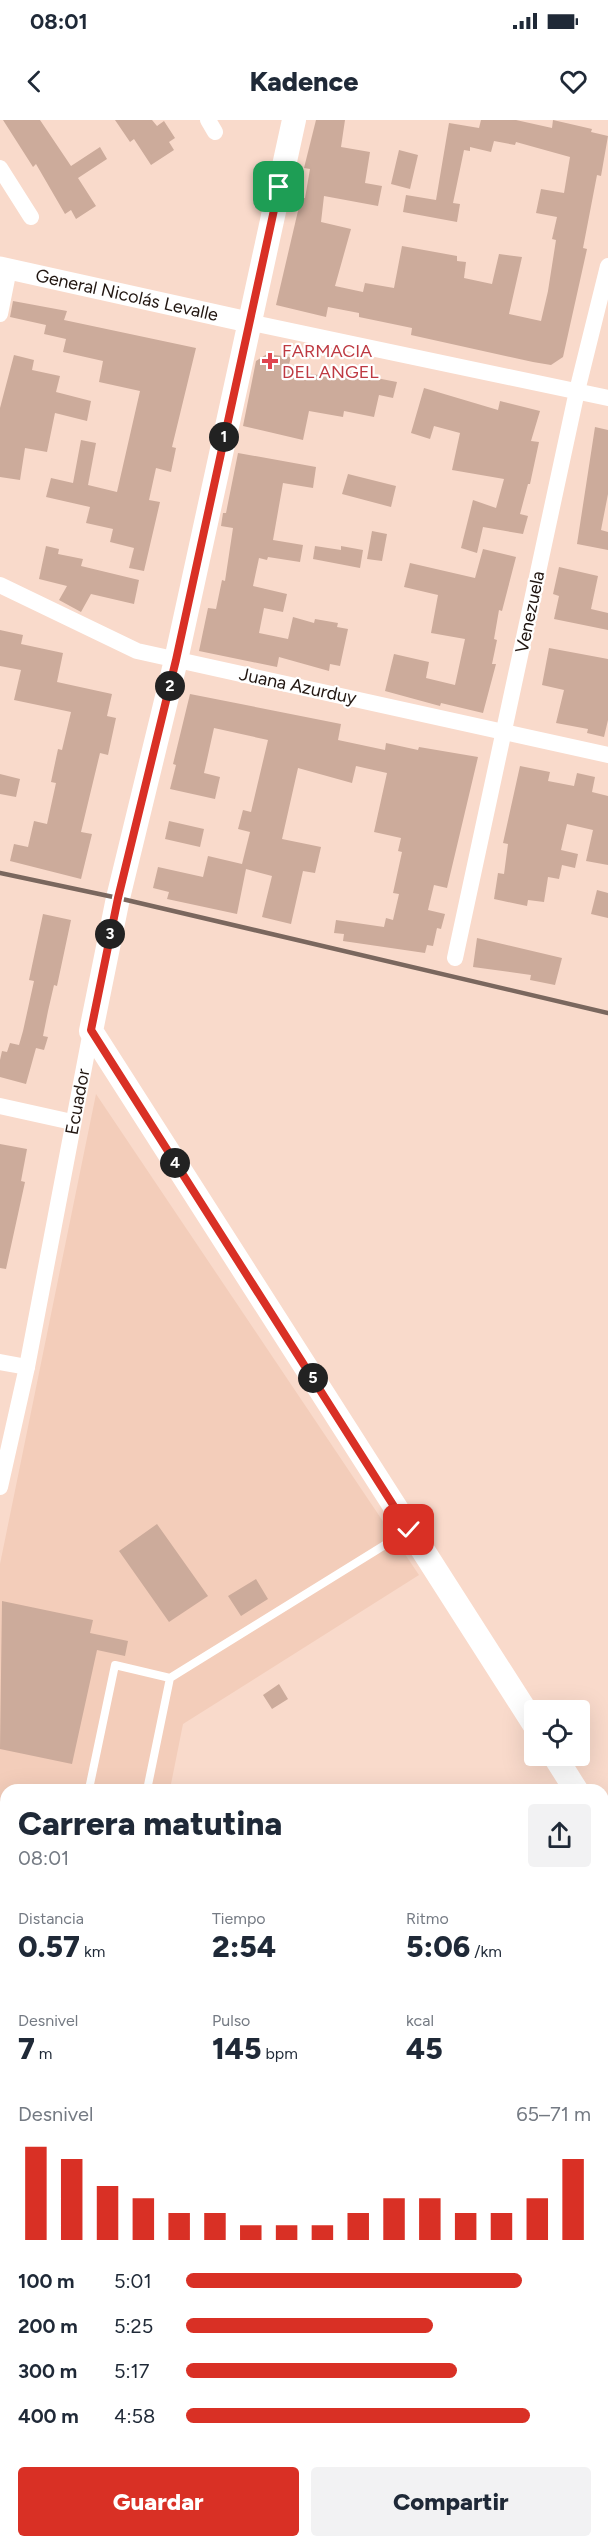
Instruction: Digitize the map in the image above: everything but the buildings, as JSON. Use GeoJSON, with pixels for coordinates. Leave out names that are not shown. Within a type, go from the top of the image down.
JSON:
{"type":"FeatureCollection","features":[{"type":"Feature","properties":{"kind":"main road","name":"Ecuador"},"geometry":{"type":"LineString","coordinates":[[91,1030],[118,898],[176,660],[248,322],[294,120]]}},
{"type":"Feature","properties":{"kind":"main road"},"geometry":{"type":"LineString","coordinates":[[91,1030],[524,1708]]}},
{"type":"Feature","properties":{"kind":"main road"},"geometry":{"type":"LineString","coordinates":[[561,1766],[572,1784]]}},
{"type":"Feature","properties":{"kind":"street"},"geometry":{"type":"LineString","coordinates":[[0,168],[31,217]]}},
{"type":"Feature","properties":{"kind":"street","name":"Venezuela"},"geometry":{"type":"LineString","coordinates":[[454,958],[577,391],[608,266]]}},
{"type":"Feature","properties":{"kind":"street","name":"General Nicolás Levalle"},"geometry":{"type":"LineString","coordinates":[[5,268],[608,398]]}},
{"type":"Feature","properties":{"kind":"street"},"geometry":{"type":"LineString","coordinates":[[0,314],[5,268]]}},
{"type":"Feature","properties":{"kind":"street","name":"Juana Azurduy"},"geometry":{"type":"LineString","coordinates":[[0,585],[137,651],[608,755]]}},
{"type":"Feature","properties":{"kind":"street","name":"Ecuador"},"geometry":{"type":"LineString","coordinates":[[0,1487],[27,1367],[91,1030]]}},
{"type":"Feature","properties":{"kind":"street"},"geometry":{"type":"LineString","coordinates":[[0,1107],[72,1122]]}},
{"type":"Feature","properties":{"kind":"street"},"geometry":{"type":"LineString","coordinates":[[0,1362],[27,1367]]}},
{"type":"Feature","properties":{"kind":"lane"},"geometry":{"type":"LineString","coordinates":[[90,1784],[115,1665],[170,1678],[409,1530]]}},
{"type":"Feature","properties":{"kind":"lane"},"geometry":{"type":"LineString","coordinates":[[148,1784],[170,1678]]}},
{"type":"Feature","properties":{"kind":"shaded area"},"geometry":{"type":"Polygon","coordinates":[[[96,1094],[419,1575],[183,1724],[171,1784],[0,1784],[0,1564],[96,1094]]]}},
{"type":"Feature","properties":{"kind":"railway"},"geometry":{"type":"LineString","coordinates":[[0,873],[118,898],[608,1013]]}},
{"type":"Feature","properties":{"kind":"place","name":"FARMACIA DEL ANGEL"},"geometry":{"type":"Point","coordinates":[270,361]}},
{"type":"Feature","properties":{"kind":"route"},"geometry":{"type":"LineString","coordinates":[[279,187],[176,660],[118,898],[91,1030],[409,1530]]}}]}
